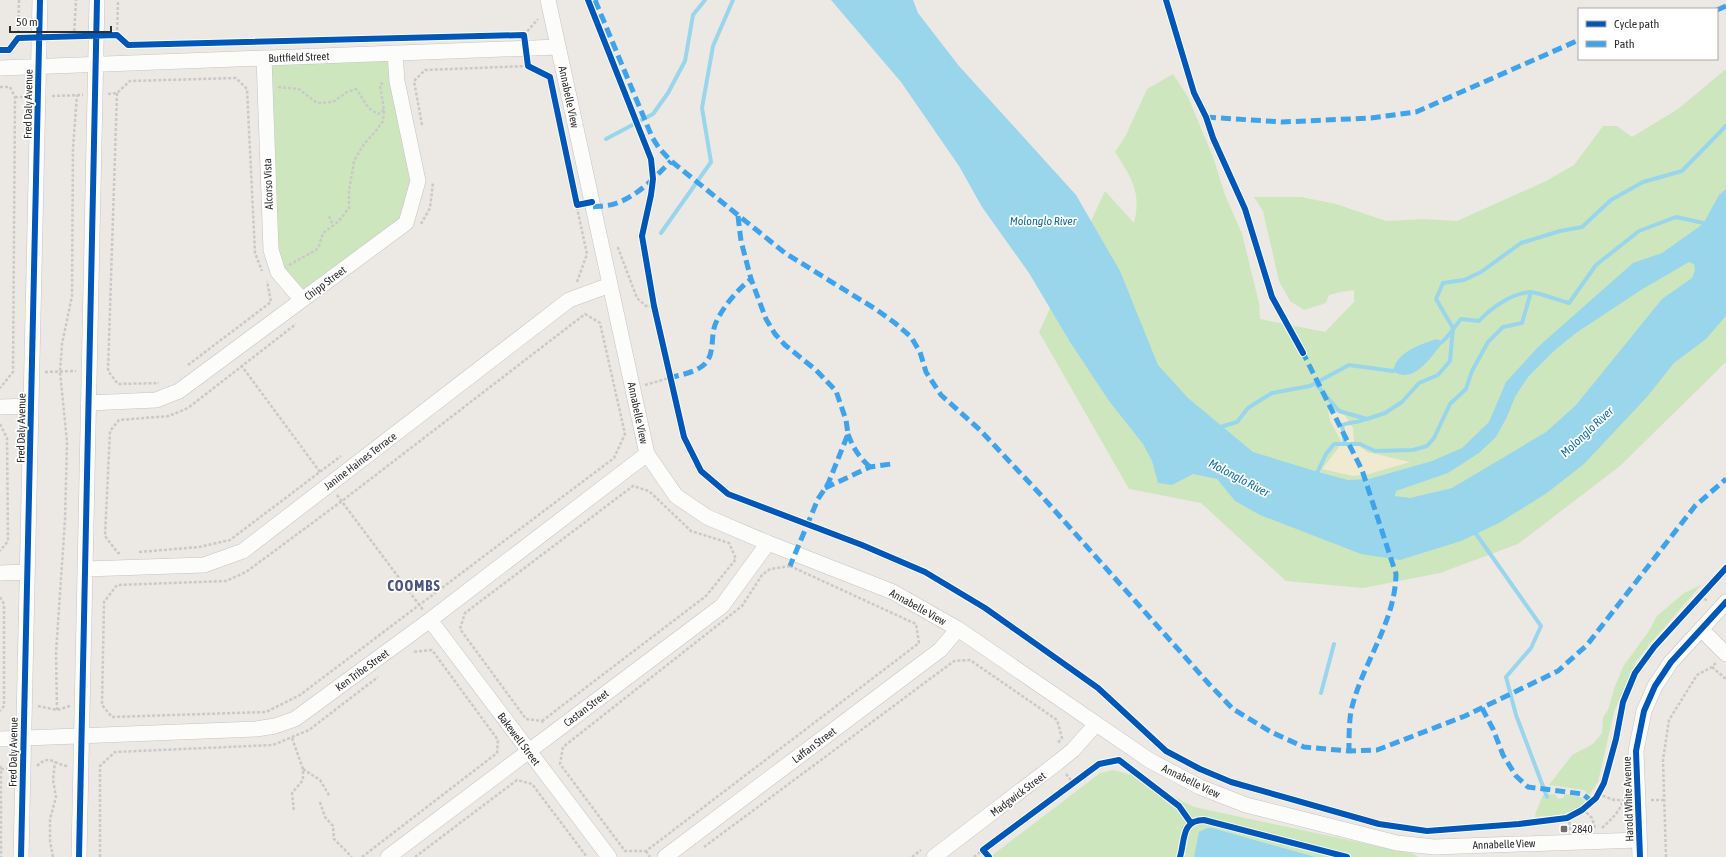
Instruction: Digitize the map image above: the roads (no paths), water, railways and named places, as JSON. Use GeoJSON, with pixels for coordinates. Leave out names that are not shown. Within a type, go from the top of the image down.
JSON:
{"type":"FeatureCollection","features":[{"type":"Feature","properties":{"kind":"street","name":"Fred Daly Avenue"},"geometry":{"type":"LineString","coordinates":[[21,857],[40,0]]}},
{"type":"Feature","properties":{"kind":"street"},"geometry":{"type":"LineString","coordinates":[[79,857],[97,0]]}},
{"type":"Feature","properties":{"kind":"street","name":"Annabelle View"},"geometry":{"type":"LineString","coordinates":[[548,0],[647,454],[676,496],[707,517],[768,543],[893,592],[958,629],[1149,760],[1200,788],[1246,805],[1434,852],[1639,840]]}},
{"type":"Feature","properties":{"kind":"street","name":"Buttfield Street"},"geometry":{"type":"LineString","coordinates":[[0,68],[396,53],[525,42],[558,47]]}},
{"type":"Feature","properties":{"kind":"street","name":"Chipp Street"},"geometry":{"type":"LineString","coordinates":[[88,403],[156,400],[179,391],[406,223],[418,181],[397,81],[396,53]]}},
{"type":"Feature","properties":{"kind":"street","name":"Alcorso Vista"},"geometry":{"type":"LineString","coordinates":[[264,58],[271,250],[278,272],[302,300]]}},
{"type":"Feature","properties":{"kind":"street","name":"Janine Haines Terrace"},"geometry":{"type":"LineString","coordinates":[[85,569],[204,565],[243,551],[570,300],[610,285]]}},
{"type":"Feature","properties":{"kind":"street"},"geometry":{"type":"LineString","coordinates":[[0,407],[31,406]]}},
{"type":"Feature","properties":{"kind":"street","name":"Ken Tribe Street"},"geometry":{"type":"LineString","coordinates":[[0,739],[256,729],[274,726],[295,719],[430,620],[647,454]]}},
{"type":"Feature","properties":{"kind":"street","name":"Castan Street"},"geometry":{"type":"LineString","coordinates":[[388,857],[722,606],[768,543]]}},
{"type":"Feature","properties":{"kind":"street"},"geometry":{"type":"LineString","coordinates":[[0,573],[27,572]]}},
{"type":"Feature","properties":{"kind":"street","name":"Harold White Avenue"},"geometry":{"type":"LineString","coordinates":[[1640,857],[1636,751],[1644,711],[1655,686],[1671,662],[1726,602]]}},
{"type":"Feature","properties":{"kind":"street","name":"Bakewell Street"},"geometry":{"type":"LineString","coordinates":[[430,620],[528,752],[609,857]]}},
{"type":"Feature","properties":{"kind":"street","name":"Laffan Street"},"geometry":{"type":"LineString","coordinates":[[665,857],[940,650],[958,629]]}},
{"type":"Feature","properties":{"kind":"street"},"geometry":{"type":"LineString","coordinates":[[1700,629],[1726,654]]}},
{"type":"Feature","properties":{"kind":"street","name":"Madgwick Street"},"geometry":{"type":"LineString","coordinates":[[929,852],[1058,763],[1073,750],[1096,724]]}},
{"type":"Feature","properties":{"kind":"water","name":"Molonglo River"},"geometry":{"type":"Polygon","coordinates":[[[831,0],[913,0],[918,13],[959,66],[1076,195],[1120,271],[1158,365],[1188,398],[1253,452],[1318,472],[1348,480],[1369,479],[1432,461],[1462,448],[1489,422],[1506,382],[1539,346],[1633,263],[1662,253],[1703,224],[1719,195],[1726,189],[1726,316],[1706,339],[1674,363],[1647,397],[1584,464],[1547,493],[1499,523],[1461,541],[1400,560],[1361,554],[1260,515],[1235,501],[1217,479],[1193,474],[1172,485],[1158,483],[1152,461],[1143,444],[1109,401],[1070,342],[1029,273],[982,207],[959,166],[901,82],[831,0]],[[1689,262],[1641,290],[1576,333],[1555,350],[1528,377],[1515,397],[1507,417],[1496,437],[1479,453],[1448,473],[1396,491],[1395,496],[1410,498],[1452,488],[1546,432],[1576,405],[1662,299],[1692,278],[1695,270],[1694,264],[1689,262]]]}},
{"type":"Feature","properties":{"kind":"water"},"geometry":{"type":"Polygon","coordinates":[[[1437,339],[1443,342],[1428,361],[1415,372],[1408,375],[1400,375],[1393,371],[1401,356],[1410,350],[1437,339]]]}},
{"type":"Feature","properties":{"kind":"water"},"geometry":{"type":"Polygon","coordinates":[[[1207,828],[1212,828],[1315,857],[1194,857],[1199,832],[1207,828]]]}},
{"type":"Feature","properties":{"kind":"waterway"},"geometry":{"type":"LineString","coordinates":[[606,139],[653,114],[668,93],[685,61],[693,15],[705,0]]}},
{"type":"Feature","properties":{"kind":"waterway"},"geometry":{"type":"LineString","coordinates":[[661,233],[711,162],[702,108],[713,46],[733,0]]}},
{"type":"Feature","properties":{"kind":"waterway"},"geometry":{"type":"LineString","coordinates":[[1315,383],[1339,411],[1367,419],[1385,413],[1402,402],[1419,383],[1438,375],[1450,361],[1453,328],[1436,299],[1443,283],[1464,280],[1481,272],[1521,243],[1560,231],[1582,227],[1611,200],[1643,182],[1682,171],[1726,126]]}},
{"type":"Feature","properties":{"kind":"waterway"},"geometry":{"type":"LineString","coordinates":[[1439,344],[1448,336],[1461,319],[1479,321],[1496,306],[1516,295],[1533,292],[1569,303],[1596,265],[1639,231],[1676,217],[1708,224]]}},
{"type":"Feature","properties":{"kind":"waterway"},"geometry":{"type":"LineString","coordinates":[[1315,477],[1326,454],[1334,444],[1360,444],[1375,451],[1413,450],[1427,446],[1434,438],[1450,404],[1466,389],[1472,371],[1488,342],[1503,327],[1522,323],[1531,292]]}},
{"type":"Feature","properties":{"kind":"waterway"},"geometry":{"type":"LineString","coordinates":[[1217,428],[1237,422],[1248,408],[1272,393],[1310,386],[1349,365],[1393,371],[1397,369]]}},
{"type":"Feature","properties":{"kind":"waterway"},"geometry":{"type":"LineString","coordinates":[[1345,444],[1342,425],[1366,419]]}},
{"type":"Feature","properties":{"kind":"waterway"},"geometry":{"type":"LineString","coordinates":[[1474,531],[1541,626],[1531,648],[1506,677],[1516,715],[1547,797]]}},
{"type":"Feature","properties":{"kind":"waterway"},"geometry":{"type":"LineString","coordinates":[[1321,693],[1334,644]]}},
{"type":"Feature","properties":{"kind":"place","name":"2840"},"geometry":{"type":"Point","coordinates":[1564,829]}},
{"type":"Feature","properties":{"kind":"district","name":"COOMBS"},"geometry":{"type":"Point","coordinates":[414,586]}}]}
